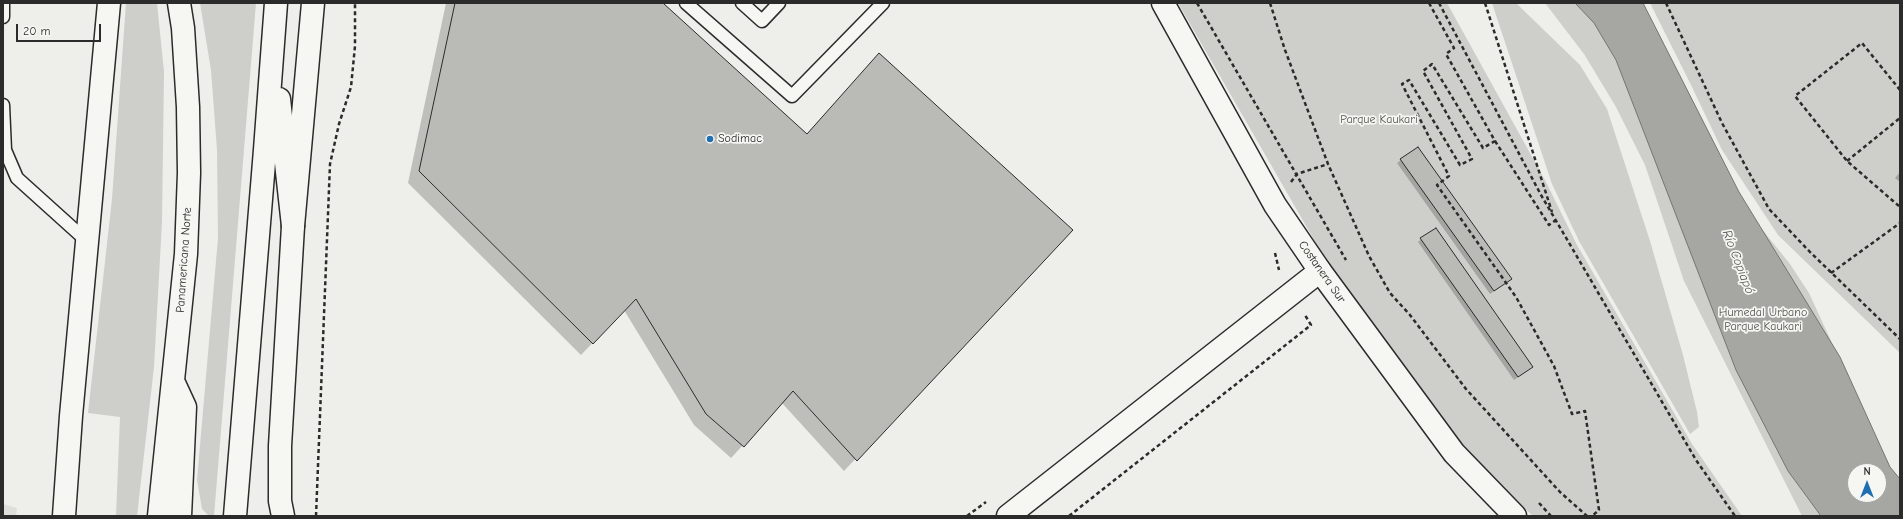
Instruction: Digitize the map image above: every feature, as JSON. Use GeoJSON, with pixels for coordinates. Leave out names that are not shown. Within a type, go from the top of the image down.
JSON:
{"type":"FeatureCollection","features":[{"type":"Feature","properties":{"kind":"main road"},"geometry":{"type":"LineString","coordinates":[[64,516],[71,416],[109,3]]}},
{"type":"Feature","properties":{"kind":"main road","name":"Panamericana Norte"},"geometry":{"type":"LineString","coordinates":[[159,516],[186,254],[190,173],[183,28],[179,3]]}},
{"type":"Feature","properties":{"kind":"main road"},"geometry":{"type":"LineString","coordinates":[[235,516],[265,150],[272,36],[276,3]]}},
{"type":"Feature","properties":{"kind":"main road"},"geometry":{"type":"LineString","coordinates":[[283,516],[280,501],[280,446],[293,226],[313,3]]}},
{"type":"Feature","properties":{"kind":"main road","name":"Costanera Sur"},"geometry":{"type":"LineString","coordinates":[[1162,3],[1275,205],[1320,271],[1454,454],[1515,516]]}},
{"type":"Feature","properties":{"kind":"main road"},"geometry":{"type":"LineString","coordinates":[[272,36],[293,226]]}},
{"type":"Feature","properties":{"kind":"main road"},"geometry":{"type":"LineString","coordinates":[[1008,516],[1320,271]]}},
{"type":"Feature","properties":{"kind":"main road"},"geometry":{"type":"LineString","coordinates":[[173,380],[185,407],[180,516]]}},
{"type":"Feature","properties":{"kind":"lane"},"geometry":{"type":"LineString","coordinates":[[3,3],[3,17]]}},
{"type":"Feature","properties":{"kind":"lane"},"geometry":{"type":"LineString","coordinates":[[686,3],[792,96],[883,3]]}},
{"type":"Feature","properties":{"kind":"lane"},"geometry":{"type":"LineString","coordinates":[[742,3],[762,21],[779,3]]}},
{"type":"Feature","properties":{"kind":"lane"},"geometry":{"type":"LineString","coordinates":[[3,105],[5,150],[17,178],[88,242]]}},
{"type":"Feature","properties":{"kind":"path"},"geometry":{"type":"LineString","coordinates":[[316,516],[329,172],[339,124],[351,87],[355,46],[355,3]]}},
{"type":"Feature","properties":{"kind":"path"},"geometry":{"type":"LineString","coordinates":[[1197,3],[1349,265]]}},
{"type":"Feature","properties":{"kind":"path"},"geometry":{"type":"LineString","coordinates":[[1270,3],[1285,50],[1328,164],[1369,256],[1390,293],[1410,315],[1466,389],[1560,492],[1587,516]]}},
{"type":"Feature","properties":{"kind":"path"},"geometry":{"type":"LineString","coordinates":[[1429,3],[1454,48],[1446,54],[1495,141],[1549,225],[1556,220]]}},
{"type":"Feature","properties":{"kind":"path"},"geometry":{"type":"LineString","coordinates":[[1439,3],[1554,217],[1696,460],[1735,516]]}},
{"type":"Feature","properties":{"kind":"path"},"geometry":{"type":"LineString","coordinates":[[1485,3],[1554,217]]}},
{"type":"Feature","properties":{"kind":"path"},"geometry":{"type":"LineString","coordinates":[[1666,3],[1722,123],[1769,209],[1831,274],[1900,339]]}},
{"type":"Feature","properties":{"kind":"path"},"geometry":{"type":"LineString","coordinates":[[1900,90],[1862,43],[1795,96],[1847,161],[1900,207]]}},
{"type":"Feature","properties":{"kind":"path"},"geometry":{"type":"LineString","coordinates":[[1495,141],[1483,148],[1432,64],[1423,71],[1472,159],[1460,165],[1409,80],[1402,84],[1449,176],[1437,185],[1516,297],[1554,366],[1572,414],[1585,411],[1599,510],[1592,516]]}},
{"type":"Feature","properties":{"kind":"path"},"geometry":{"type":"LineString","coordinates":[[1847,161],[1900,118]]}},
{"type":"Feature","properties":{"kind":"path"},"geometry":{"type":"LineString","coordinates":[[1831,274],[1900,224]]}},
{"type":"Feature","properties":{"kind":"path"},"geometry":{"type":"LineString","coordinates":[[1069,516],[1310,325],[1292,293]]}},
{"type":"Feature","properties":{"kind":"path"},"geometry":{"type":"LineString","coordinates":[[1535,499],[1551,516]]}},
{"type":"Feature","properties":{"kind":"shaded area"},"geometry":{"type":"Polygon","coordinates":[[[3,504],[17,508],[16,516],[3,516],[3,504]]]}},
{"type":"Feature","properties":{"kind":"green space"},"geometry":{"type":"Polygon","coordinates":[[[126,3],[157,3],[164,72],[162,222],[154,367],[137,516],[116,516],[120,417],[88,413],[112,199],[126,3]]]}},
{"type":"Feature","properties":{"kind":"green space"},"geometry":{"type":"Polygon","coordinates":[[[200,3],[256,3],[214,516],[209,516],[202,509],[197,480],[218,238],[217,150],[211,70],[200,3]]]}},
{"type":"Feature","properties":{"kind":"green space","name":"Parque Kaukari"},"geometry":{"type":"Polygon","coordinates":[[[1178,3],[1447,3],[1546,182],[1577,245],[1692,444],[1742,516],[1533,516],[1461,449],[1371,339],[1178,3]]]}},
{"type":"Feature","properties":{"kind":"green space"},"geometry":{"type":"Polygon","coordinates":[[[1492,3],[1516,3],[1580,65],[1607,109],[1650,241],[1683,355],[1697,412],[1699,427],[1690,434],[1579,241],[1552,184],[1492,3]]]}},
{"type":"Feature","properties":{"kind":"green space","name":"Humedal Urbano Parque Kaukari"},"geometry":{"type":"Polygon","coordinates":[[[1545,3],[1634,3],[1749,213],[1790,264],[1809,293],[1843,367],[1880,463],[1847,463],[1847,503],[1887,503],[1887,482],[1900,516],[1802,516],[1684,281],[1645,165],[1616,107],[1584,54],[1545,3]]]}},
{"type":"Feature","properties":{"kind":"green space"},"geometry":{"type":"Polygon","coordinates":[[[1650,3],[1900,3],[1900,353],[1778,235],[1722,150],[1650,3]]]}},
{"type":"Feature","properties":{"kind":"water","name":"Humedal Urbano Parque Kaukari"},"geometry":{"type":"Polygon","coordinates":[[[1575,3],[1643,3],[1739,192],[1840,357],[1890,467],[1900,479],[1900,516],[1821,516],[1788,471],[1736,370],[1616,60],[1594,23],[1575,3]]]}},
{"type":"Feature","properties":{"kind":"building"},"geometry":{"type":"Polygon","coordinates":[[[455,3],[663,3],[807,134],[879,53],[1073,230],[857,461],[793,391],[744,447],[706,414],[636,299],[593,344],[419,171],[455,3]]]}},
{"type":"Feature","properties":{"kind":"building"},"geometry":{"type":"Polygon","coordinates":[[[1418,147],[1512,279],[1494,291],[1400,159],[1418,147]]]}},
{"type":"Feature","properties":{"kind":"building"},"geometry":{"type":"Polygon","coordinates":[[[1436,228],[1533,367],[1518,377],[1420,238],[1436,228]]]}},
{"type":"Feature","properties":{"kind":"place","name":"Sodimac"},"geometry":{"type":"Point","coordinates":[710,139]}},
{"type":"Feature","properties":{"kind":"water label","name":"Río Copiapó"},"geometry":{"type":"Point","coordinates":[1738,262]}}]}
